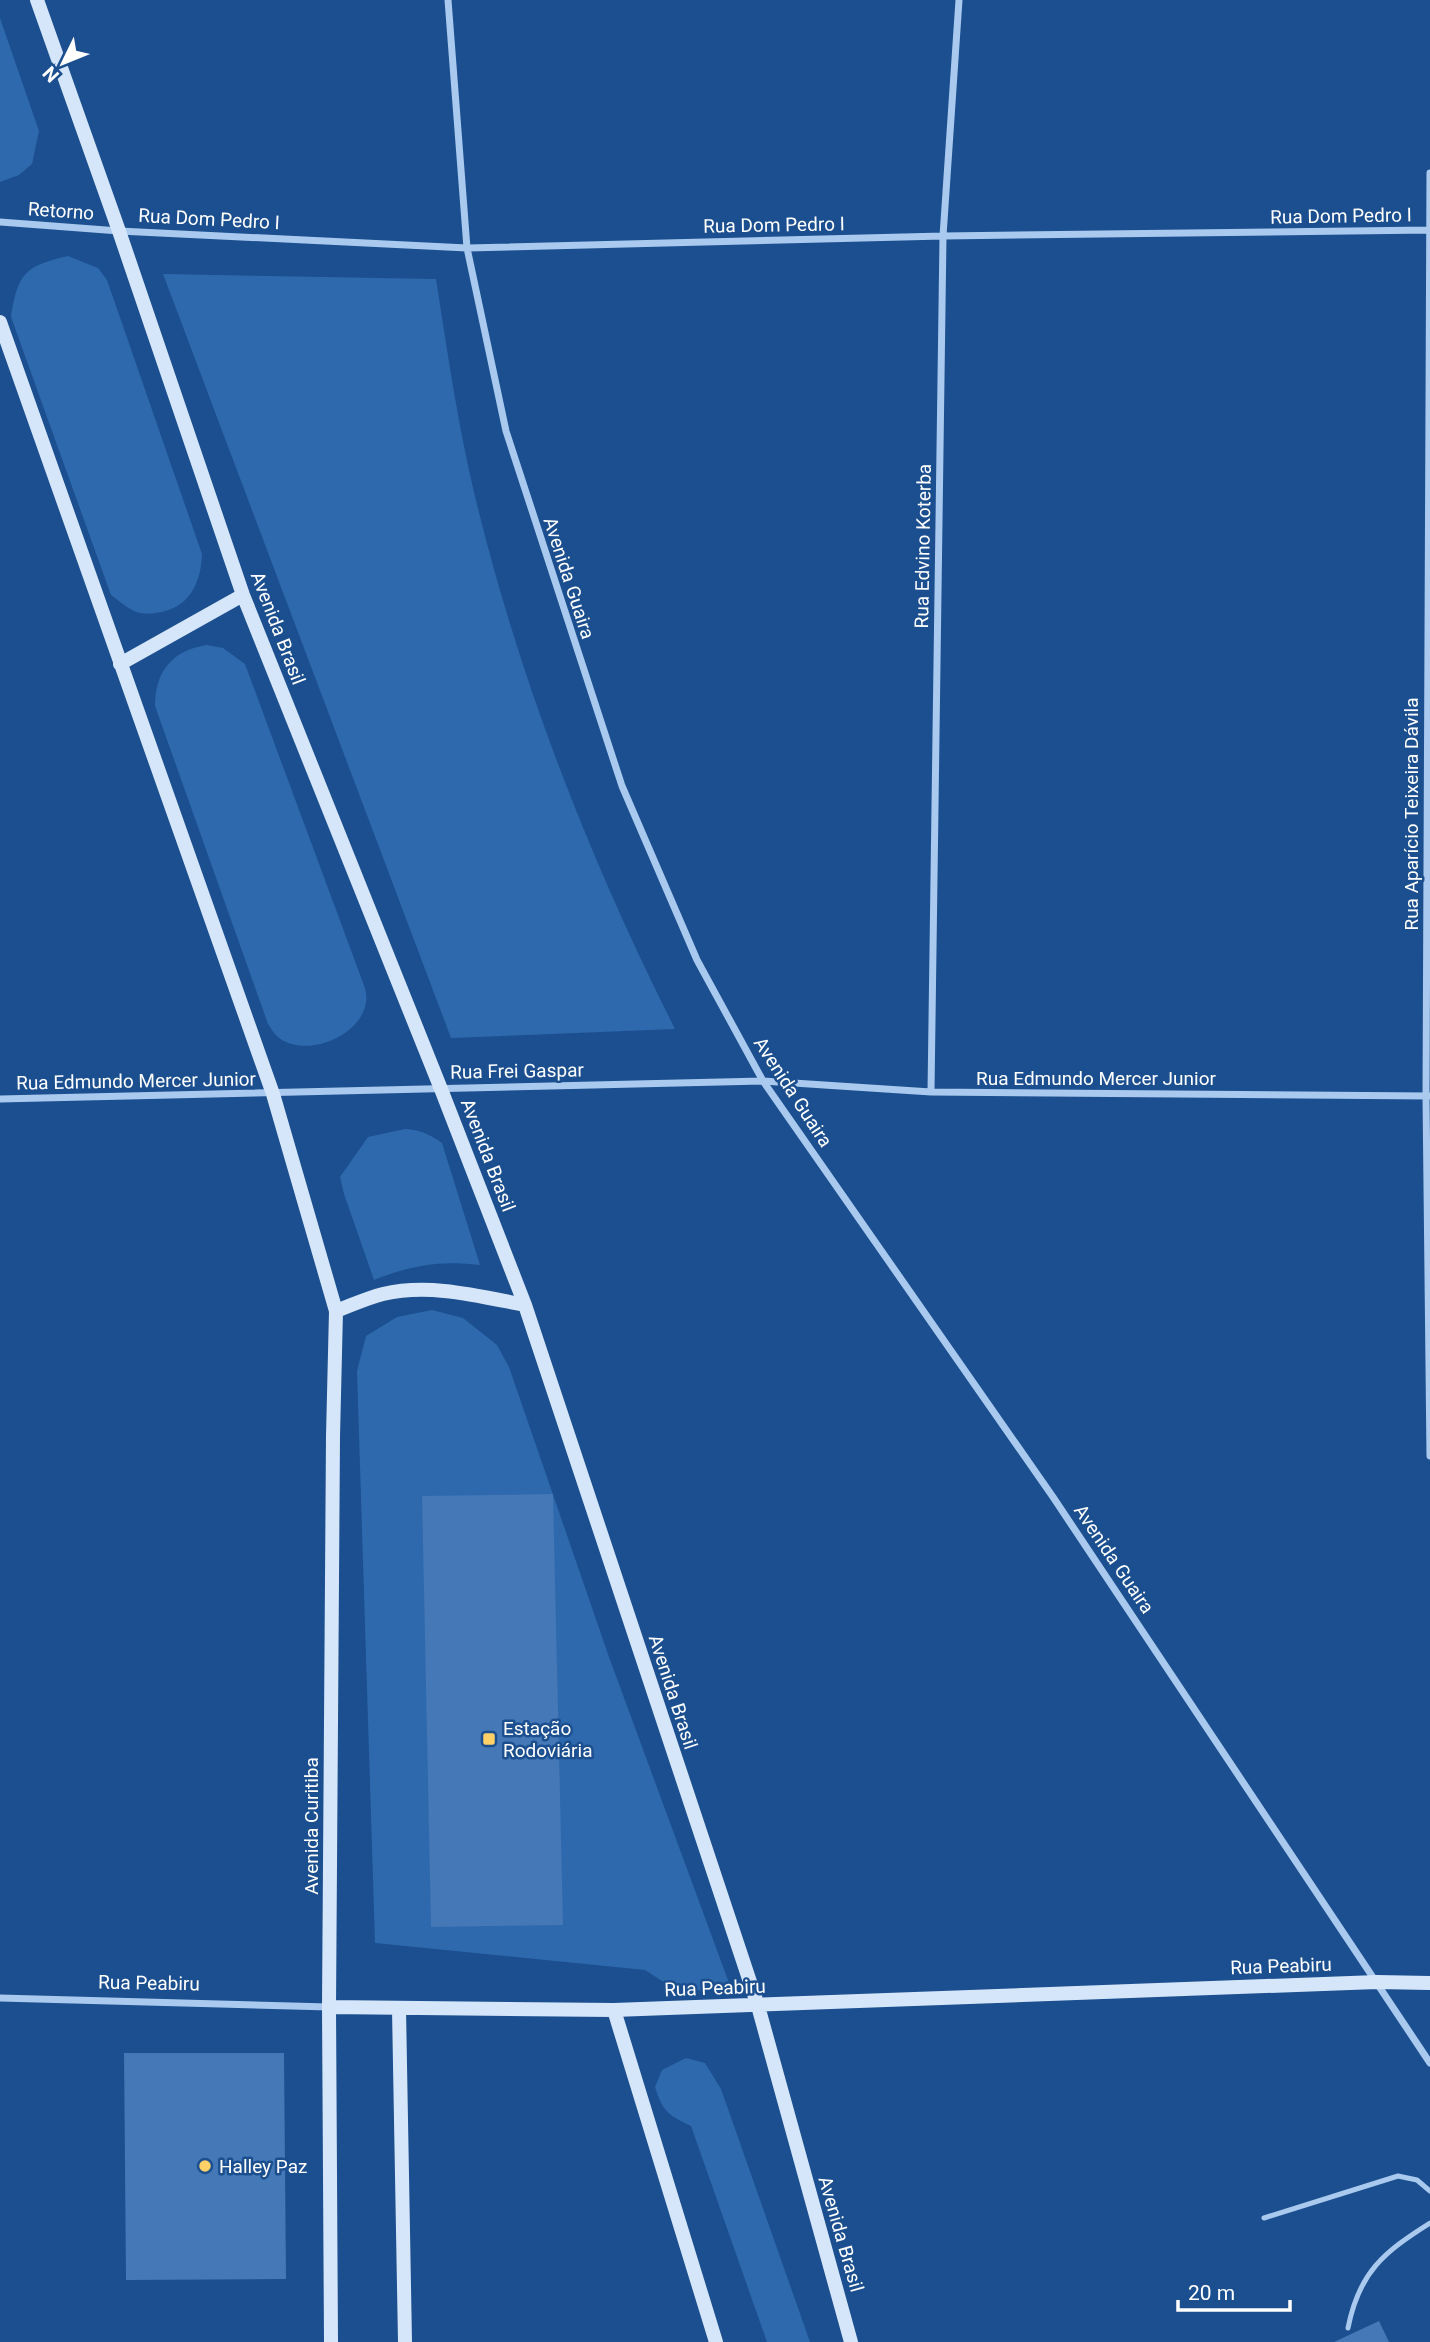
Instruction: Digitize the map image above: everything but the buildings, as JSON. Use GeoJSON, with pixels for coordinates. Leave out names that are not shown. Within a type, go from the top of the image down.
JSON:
{"type":"FeatureCollection","features":[{"type":"Feature","properties":{"kind":"main road","name":"Avenida Brasil"},"geometry":{"type":"LineString","coordinates":[[37,0],[120,231],[243,595],[441,1089],[524,1305],[758,2006],[851,2342]]}},
{"type":"Feature","properties":{"kind":"main road"},"geometry":{"type":"LineString","coordinates":[[0,322],[273,1094],[336,1311],[384,1294],[419,1290],[456,1291],[524,1305]]}},
{"type":"Feature","properties":{"kind":"main road"},"geometry":{"type":"LineString","coordinates":[[120,664],[243,595]]}},
{"type":"Feature","properties":{"kind":"main road","name":"Avenida Curitiba"},"geometry":{"type":"LineString","coordinates":[[331,2342],[329,2007],[336,1311]]}},
{"type":"Feature","properties":{"kind":"main road","name":"Rua Peabiru"},"geometry":{"type":"LineString","coordinates":[[329,2007],[614,2010],[1377,1982],[1430,1983]]}},
{"type":"Feature","properties":{"kind":"main road"},"geometry":{"type":"LineString","coordinates":[[399,2009],[405,2342]]}},
{"type":"Feature","properties":{"kind":"main road"},"geometry":{"type":"LineString","coordinates":[[614,2010],[716,2342]]}},
{"type":"Feature","properties":{"kind":"street","name":"Avenida Guaira"},"geometry":{"type":"LineString","coordinates":[[448,0],[467,248],[506,431],[622,786],[697,960],[763,1082],[1053,1497],[1430,2063]]}},
{"type":"Feature","properties":{"kind":"street","name":"Rua Edvino Koterba"},"geometry":{"type":"LineString","coordinates":[[930,1092],[943,236],[959,0]]}},
{"type":"Feature","properties":{"kind":"street","name":"Rua Aparício Teixeira Dávila"},"geometry":{"type":"LineString","coordinates":[[1430,173],[1430,1456]]}},
{"type":"Feature","properties":{"kind":"street","name":"Retorno"},"geometry":{"type":"LineString","coordinates":[[0,222],[120,231]]}},
{"type":"Feature","properties":{"kind":"street","name":"Rua Dom Pedro I"},"geometry":{"type":"LineString","coordinates":[[120,231],[467,248],[943,236],[1429,230]]}},
{"type":"Feature","properties":{"kind":"street","name":"Rua Edmundo Mercer Junior"},"geometry":{"type":"LineString","coordinates":[[763,1082],[930,1092],[1428,1096]]}},
{"type":"Feature","properties":{"kind":"street","name":"Rua Frei Gaspar"},"geometry":{"type":"LineString","coordinates":[[273,1094],[763,1082]]}},
{"type":"Feature","properties":{"kind":"street","name":"Rua Edmundo Mercer Junior"},"geometry":{"type":"LineString","coordinates":[[0,1099],[273,1094]]}},
{"type":"Feature","properties":{"kind":"street","name":"Rua Peabiru"},"geometry":{"type":"LineString","coordinates":[[0,1998],[329,2007]]}},
{"type":"Feature","properties":{"kind":"lane"},"geometry":{"type":"LineString","coordinates":[[1264,2218],[1398,2176],[1417,2180],[1430,2191]]}},
{"type":"Feature","properties":{"kind":"lane"},"geometry":{"type":"LineString","coordinates":[[1348,2328],[1356,2293],[1373,2267],[1399,2243],[1430,2223]]}},
{"type":"Feature","properties":{"kind":"shaded area"},"geometry":{"type":"Polygon","coordinates":[[[0,18],[39,131],[32,164],[19,175],[0,182],[0,18]]]}},
{"type":"Feature","properties":{"kind":"shaded area"},"geometry":{"type":"Polygon","coordinates":[[[68,256],[98,268],[107,280],[202,554],[199,576],[191,594],[167,611],[139,613],[111,595],[11,317],[17,291],[26,274],[32,268],[68,256]]]}},
{"type":"Feature","properties":{"kind":"shaded area"},"geometry":{"type":"Polygon","coordinates":[[[163,274],[436,279],[467,462],[511,628],[558,764],[585,832],[675,1029],[451,1038],[163,274]]]}},
{"type":"Feature","properties":{"kind":"shaded area"},"geometry":{"type":"Polygon","coordinates":[[[207,645],[223,648],[245,664],[365,988],[366,1003],[361,1017],[351,1029],[322,1044],[291,1044],[277,1036],[268,1024],[155,706],[158,683],[168,665],[184,652],[207,645]]]}},
{"type":"Feature","properties":{"kind":"shaded area"},"geometry":{"type":"Polygon","coordinates":[[[405,1129],[425,1133],[442,1143],[480,1265],[426,1265],[374,1280],[340,1177],[368,1137],[405,1129]]]}},
{"type":"Feature","properties":{"kind":"shaded area"},"geometry":{"type":"Polygon","coordinates":[[[432,1310],[463,1318],[497,1345],[509,1367],[609,1657],[732,1991],[676,1990],[645,1970],[375,1943],[357,1371],[366,1336],[397,1317],[432,1310]]]}},
{"type":"Feature","properties":{"kind":"shaded area"},"geometry":{"type":"Polygon","coordinates":[[[686,2058],[705,2063],[721,2089],[810,2342],[767,2342],[691,2126],[672,2115],[661,2102],[655,2087],[662,2070],[686,2058]]]}},
{"type":"Feature","properties":{"kind":"place","name":"Estação Rodoviária"},"geometry":{"type":"Point","coordinates":[489,1739]}},
{"type":"Feature","properties":{"kind":"place","name":"Halley Paz"},"geometry":{"type":"Point","coordinates":[205,2166]}}]}
